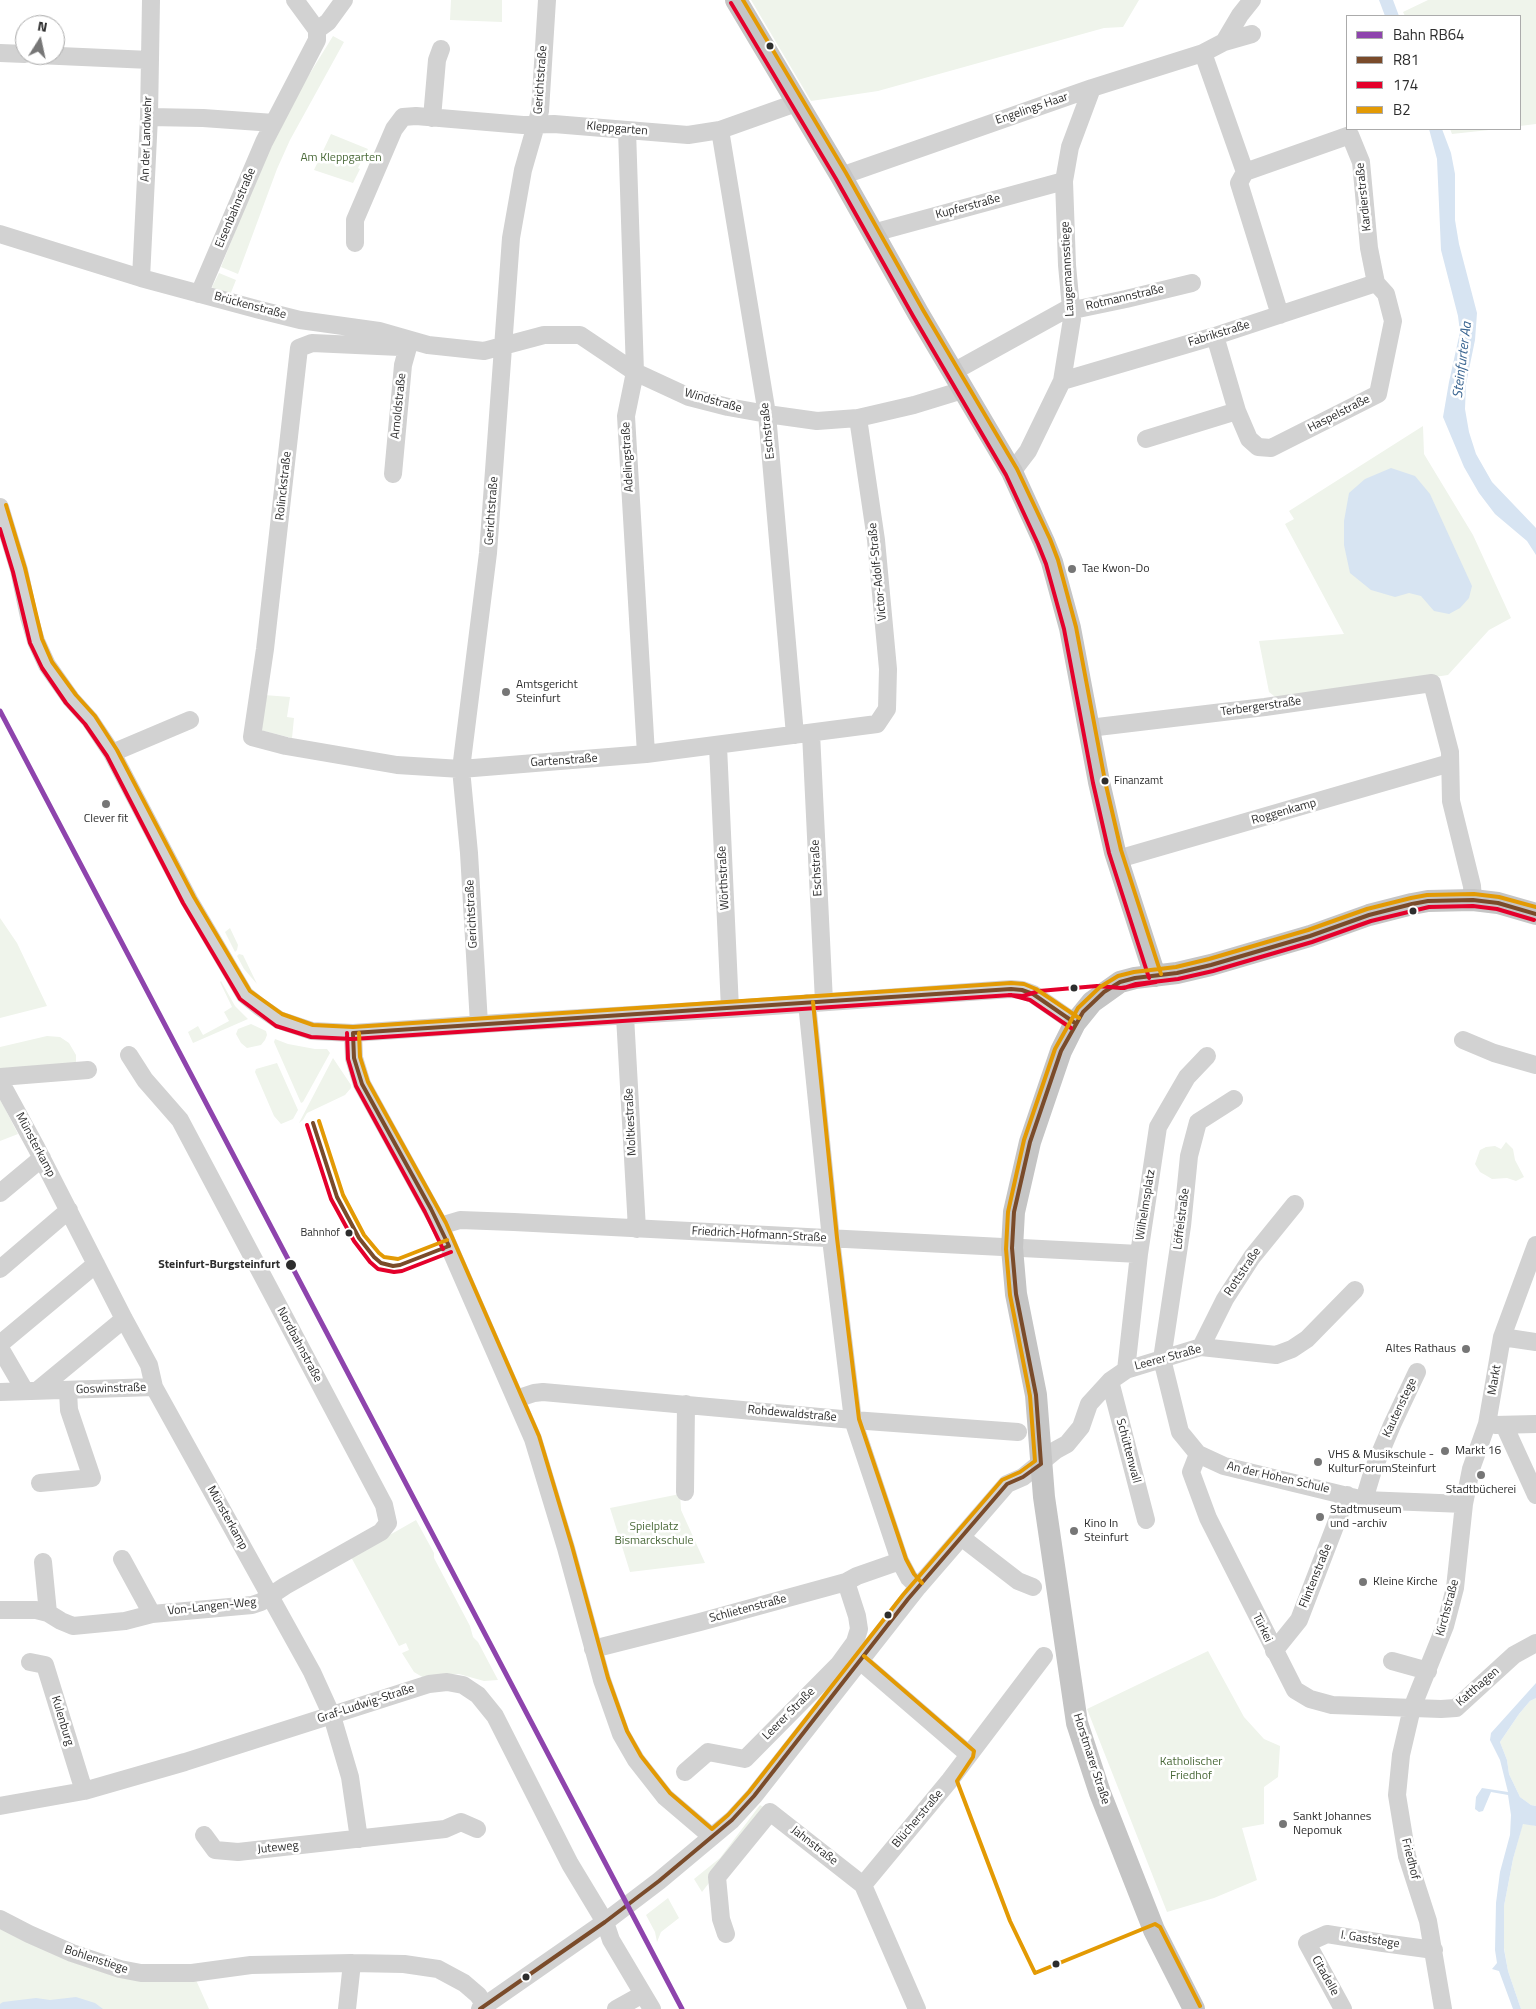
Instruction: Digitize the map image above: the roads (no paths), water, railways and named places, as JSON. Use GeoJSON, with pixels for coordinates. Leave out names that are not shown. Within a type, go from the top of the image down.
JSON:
{"type":"FeatureCollection","features":[{"type":"Feature","properties":{"kind":"main road"},"geometry":{"type":"LineString","coordinates":[[736,0],[841,176],[1012,472],[1052,562],[1070,628],[1106,815],[1118,860],[1155,976]]}},
{"type":"Feature","properties":{"kind":"main road","name":"Horstmarer Straße"},"geometry":{"type":"LineString","coordinates":[[1194,2009],[1154,1930],[1100,1793],[1077,1723],[1041,1464],[1036,1395],[1016,1294],[1012,1248],[1014,1212],[1030,1142],[1061,1051],[1075,1023],[1092,1002],[1120,982],[1135,978],[1177,973],[1211,965],[1310,936],[1368,915],[1412,904],[1445,900],[1473,900],[1508,906],[1536,914]]}},
{"type":"Feature","properties":{"kind":"street","name":"An der Landwehr"},"geometry":{"type":"LineString","coordinates":[[141,278],[149,117],[151,0]]}},
{"type":"Feature","properties":{"kind":"street"},"geometry":{"type":"LineString","coordinates":[[295,0],[317,30],[328,22],[344,0]]}},
{"type":"Feature","properties":{"kind":"street","name":"Gerichtstraße"},"geometry":{"type":"LineString","coordinates":[[479,1024],[469,853],[461,769],[488,553],[504,346],[507,273],[523,170],[538,124],[540,111],[547,0]]}},
{"type":"Feature","properties":{"kind":"street"},"geometry":{"type":"LineString","coordinates":[[1224,42],[1240,15],[1252,0]]}},
{"type":"Feature","properties":{"kind":"street","name":"Eisenbahnstraße"},"geometry":{"type":"LineString","coordinates":[[199,294],[274,123],[318,40],[317,30]]}},
{"type":"Feature","properties":{"kind":"street","name":"Engelings Haar"},"geometry":{"type":"LineString","coordinates":[[841,176],[1092,88],[1202,53],[1224,42],[1252,34]]}},
{"type":"Feature","properties":{"kind":"street"},"geometry":{"type":"LineString","coordinates":[[432,118],[438,60],[441,49]]}},
{"type":"Feature","properties":{"kind":"street"},"geometry":{"type":"LineString","coordinates":[[0,53],[15,54]]}},
{"type":"Feature","properties":{"kind":"street"},"geometry":{"type":"LineString","coordinates":[[1202,53],[1245,172],[1239,183],[1280,315]]}},
{"type":"Feature","properties":{"kind":"street"},"geometry":{"type":"LineString","coordinates":[[65,56],[150,60]]}},
{"type":"Feature","properties":{"kind":"street","name":"Laugemannsstiege"},"geometry":{"type":"LineString","coordinates":[[1012,472],[1028,451],[1062,381],[1072,319],[1067,265],[1064,181],[1070,147],[1092,88]]}},
{"type":"Feature","properties":{"kind":"street","name":"Kleppgarten"},"geometry":{"type":"LineString","coordinates":[[355,243],[355,220],[394,129],[403,117],[523,125],[538,124],[688,135],[720,130],[796,103]]}},
{"type":"Feature","properties":{"kind":"street"},"geometry":{"type":"LineString","coordinates":[[149,117],[202,118],[274,123]]}},
{"type":"Feature","properties":{"kind":"street","name":"Adelingstraße"},"geometry":{"type":"LineString","coordinates":[[627,130],[634,372],[626,416],[646,754]]}},
{"type":"Feature","properties":{"kind":"street","name":"Eschstraße"},"geometry":{"type":"LineString","coordinates":[[720,130],[767,414],[803,734],[816,1002],[831,1239],[853,1420],[900,1561],[909,1578],[918,1587]]}},
{"type":"Feature","properties":{"kind":"street","name":"Kardierstraße"},"geometry":{"type":"LineString","coordinates":[[1245,172],[1350,135],[1361,162],[1369,248],[1376,282]]}},
{"type":"Feature","properties":{"kind":"street","name":"Kupferstraße"},"geometry":{"type":"LineString","coordinates":[[873,233],[1064,181]]}},
{"type":"Feature","properties":{"kind":"street","name":"Brückenstraße"},"geometry":{"type":"LineString","coordinates":[[0,234],[141,278],[300,320],[379,331],[428,344],[484,350],[504,346]]}},
{"type":"Feature","properties":{"kind":"street","name":"Fabrikstraße"},"geometry":{"type":"LineString","coordinates":[[1062,381],[1215,336],[1376,282]]}},
{"type":"Feature","properties":{"kind":"street","name":"Haspelstraße"},"geometry":{"type":"LineString","coordinates":[[1215,336],[1237,411],[1250,439],[1258,447],[1271,448],[1378,394],[1394,322],[1386,294],[1376,282]]}},
{"type":"Feature","properties":{"kind":"street","name":"Rotmannstraße"},"geometry":{"type":"LineString","coordinates":[[958,381],[1065,310],[1126,299],[1192,283]]}},
{"type":"Feature","properties":{"kind":"street","name":"Windstraße"},"geometry":{"type":"LineString","coordinates":[[504,346],[544,335],[580,335],[634,372],[690,397],[728,407],[817,421],[858,418],[914,405],[958,381]]}},
{"type":"Feature","properties":{"kind":"street","name":"Arnoldstraße"},"geometry":{"type":"LineString","coordinates":[[393,474],[403,365],[410,340]]}},
{"type":"Feature","properties":{"kind":"street","name":"Rolinckstraße"},"geometry":{"type":"LineString","coordinates":[[252,737],[265,649],[299,348],[312,343],[400,347],[410,340]]}},
{"type":"Feature","properties":{"kind":"street"},"geometry":{"type":"LineString","coordinates":[[1146,439],[1237,411]]}},
{"type":"Feature","properties":{"kind":"street","name":"Victor-Adolf-Straße"},"geometry":{"type":"LineString","coordinates":[[858,418],[876,540],[888,669],[887,709],[877,724]]}},
{"type":"Feature","properties":{"kind":"street"},"geometry":{"type":"LineString","coordinates":[[0,507],[19,570],[36,641],[58,681],[117,751],[189,900],[245,994],[260,1008],[279,1020],[300,1028],[324,1033],[353,1033],[1011,989],[1033,994],[1075,1023]]}},
{"type":"Feature","properties":{"kind":"street","name":"Terbergerstraße"},"geometry":{"type":"LineString","coordinates":[[1090,728],[1256,708],[1432,683],[1450,752],[1450,763]]}},
{"type":"Feature","properties":{"kind":"street"},"geometry":{"type":"LineString","coordinates":[[117,751],[190,720]]}},
{"type":"Feature","properties":{"kind":"street","name":"Gartenstraße"},"geometry":{"type":"LineString","coordinates":[[252,737],[286,746],[397,765],[461,769],[646,754],[877,724]]}},
{"type":"Feature","properties":{"kind":"street","name":"Wörthstraße"},"geometry":{"type":"LineString","coordinates":[[718,746],[730,1009]]}},
{"type":"Feature","properties":{"kind":"street"},"geometry":{"type":"LineString","coordinates":[[1450,763],[1452,801],[1472,886],[1473,900]]}},
{"type":"Feature","properties":{"kind":"street","name":"Roggenkamp"},"geometry":{"type":"LineString","coordinates":[[1118,860],[1450,763]]}},
{"type":"Feature","properties":{"kind":"street","name":"Moltkestraße"},"geometry":{"type":"LineString","coordinates":[[625,1016],[637,1229]]}},
{"type":"Feature","properties":{"kind":"street"},"geometry":{"type":"LineString","coordinates":[[353,1033],[354,1058],[362,1084],[440,1226],[516,1399],[541,1462],[612,1712],[628,1748],[665,1797],[712,1837]]}},
{"type":"Feature","properties":{"kind":"street"},"geometry":{"type":"LineString","coordinates":[[1463,1040],[1494,1053],[1536,1065]]}},
{"type":"Feature","properties":{"kind":"street","name":"Nordbahnstraße"},"geometry":{"type":"LineString","coordinates":[[129,1055],[145,1080],[180,1120],[387,1514],[388,1523],[381,1532],[270,1596]]}},
{"type":"Feature","properties":{"kind":"street","name":"Wilhelmsplatz"},"geometry":{"type":"LineString","coordinates":[[1126,1370],[1138,1254],[1158,1127],[1186,1077],[1207,1056]]}},
{"type":"Feature","properties":{"kind":"street","name":"Münsterkamp"},"geometry":{"type":"LineString","coordinates":[[88,1070],[0,1079],[149,1365],[154,1387],[312,1672],[332,1716]]}},
{"type":"Feature","properties":{"kind":"street","name":"Löffelstraße"},"geometry":{"type":"LineString","coordinates":[[1162,1359],[1182,1226],[1190,1156],[1198,1122],[1234,1099]]}},
{"type":"Feature","properties":{"kind":"street"},"geometry":{"type":"LineString","coordinates":[[0,1193],[42,1158]]}},
{"type":"Feature","properties":{"kind":"street","name":"Rottstraße"},"geometry":{"type":"LineString","coordinates":[[1201,1347],[1225,1299],[1252,1257],[1295,1204]]}},
{"type":"Feature","properties":{"kind":"street"},"geometry":{"type":"LineString","coordinates":[[0,1269],[69,1210]]}},
{"type":"Feature","properties":{"kind":"street","name":"Friedrich-Hofmann-Straße"},"geometry":{"type":"LineString","coordinates":[[440,1226],[460,1220],[1138,1254]]}},
{"type":"Feature","properties":{"kind":"street","name":"Markt"},"geometry":{"type":"LineString","coordinates":[[1464,1504],[1471,1469],[1487,1424],[1502,1337],[1535,1248]]}},
{"type":"Feature","properties":{"kind":"street"},"geometry":{"type":"LineString","coordinates":[[96,1264],[0,1346],[31,1391],[124,1319]]}},
{"type":"Feature","properties":{"kind":"street","name":"Leerer Straße"},"geometry":{"type":"LineString","coordinates":[[483,2007],[605,1922],[659,1881],[732,1820],[754,1796],[918,1587],[961,1537],[1007,1484],[1023,1477],[1056,1450],[1067,1444],[1081,1427],[1090,1404],[1110,1381],[1126,1370],[1201,1347],[1276,1355],[1292,1349],[1307,1339],[1355,1290]]}},
{"type":"Feature","properties":{"kind":"street"},"geometry":{"type":"LineString","coordinates":[[1502,1337],[1536,1342]]}},
{"type":"Feature","properties":{"kind":"street","name":"An der Hohen Schule"},"geometry":{"type":"LineString","coordinates":[[1162,1359],[1180,1432],[1198,1454],[1224,1466],[1364,1500],[1464,1504]]}},
{"type":"Feature","properties":{"kind":"street","name":"Kautenstege"},"geometry":{"type":"LineString","coordinates":[[1364,1500],[1373,1470],[1417,1372]]}},
{"type":"Feature","properties":{"kind":"street","name":"Schüttenwall"},"geometry":{"type":"LineString","coordinates":[[1110,1381],[1146,1520]]}},
{"type":"Feature","properties":{"kind":"street","name":"Goswinstraße"},"geometry":{"type":"LineString","coordinates":[[0,1392],[154,1387]]}},
{"type":"Feature","properties":{"kind":"street","name":"Goswinstraße"},"geometry":{"type":"LineString","coordinates":[[40,1483],[92,1478],[69,1410],[68,1391]]}},
{"type":"Feature","properties":{"kind":"street","name":"Rohdewaldstraße"},"geometry":{"type":"LineString","coordinates":[[516,1399],[543,1392],[853,1420],[1018,1432]]}},
{"type":"Feature","properties":{"kind":"street"},"geometry":{"type":"LineString","coordinates":[[685,1492],[686,1404]]}},
{"type":"Feature","properties":{"kind":"street"},"geometry":{"type":"LineString","coordinates":[[1487,1424],[1505,1426],[1536,1424]]}},
{"type":"Feature","properties":{"kind":"street"},"geometry":{"type":"LineString","coordinates":[[1505,1426],[1536,1495]]}},
{"type":"Feature","properties":{"kind":"street","name":"Türkei"},"geometry":{"type":"LineString","coordinates":[[1198,1454],[1191,1472],[1208,1518],[1295,1690],[1310,1699],[1332,1705],[1412,1708]]}},
{"type":"Feature","properties":{"kind":"street","name":"Flintenstraße"},"geometry":{"type":"LineString","coordinates":[[1274,1651],[1299,1620],[1347,1495]]}},
{"type":"Feature","properties":{"kind":"street","name":"Kirchstraße"},"geometry":{"type":"LineString","coordinates":[[1412,1708],[1428,1671],[1455,1588],[1464,1504]]}},
{"type":"Feature","properties":{"kind":"street"},"geometry":{"type":"LineString","coordinates":[[961,1537],[1018,1581],[1033,1587]]}},
{"type":"Feature","properties":{"kind":"street","name":"Von-Langen-Weg"},"geometry":{"type":"LineString","coordinates":[[122,1559],[152,1614]]}},
{"type":"Feature","properties":{"kind":"street","name":"Schlietenstraße"},"geometry":{"type":"LineString","coordinates":[[593,1649],[846,1582],[857,1576],[900,1561]]}},
{"type":"Feature","properties":{"kind":"street"},"geometry":{"type":"LineString","coordinates":[[43,1562],[48,1613]]}},
{"type":"Feature","properties":{"kind":"street","name":"Leerer Straße"},"geometry":{"type":"LineString","coordinates":[[685,1772],[708,1752],[745,1759],[839,1664],[855,1642],[859,1629],[857,1616],[846,1582]]}},
{"type":"Feature","properties":{"kind":"street","name":"Von-Langen-Weg"},"geometry":{"type":"LineString","coordinates":[[0,1610],[36,1610],[48,1613],[60,1621],[74,1626],[125,1621],[152,1614],[252,1605],[270,1596]]}},
{"type":"Feature","properties":{"kind":"street","name":"Katthagen"},"geometry":{"type":"LineString","coordinates":[[1412,1708],[1456,1708],[1514,1655],[1536,1643]]}},
{"type":"Feature","properties":{"kind":"street","name":"Blücherstraße"},"geometry":{"type":"LineString","coordinates":[[863,1885],[950,1780],[1044,1656]]}},
{"type":"Feature","properties":{"kind":"street"},"geometry":{"type":"LineString","coordinates":[[860,1660],[968,1754]]}},
{"type":"Feature","properties":{"kind":"street"},"geometry":{"type":"LineString","coordinates":[[1392,1661],[1428,1671]]}},
{"type":"Feature","properties":{"kind":"street","name":"Kulenburg"},"geometry":{"type":"LineString","coordinates":[[30,1662],[46,1665],[84,1791]]}},
{"type":"Feature","properties":{"kind":"street","name":"Graf-Ludwig-Straße"},"geometry":{"type":"LineString","coordinates":[[0,1806],[84,1791],[185,1762],[414,1688],[438,1682],[456,1683],[471,1689],[490,1709],[570,1864],[605,1922],[610,1940],[648,2002]]}},
{"type":"Feature","properties":{"kind":"street","name":"Friedhof"},"geometry":{"type":"LineString","coordinates":[[1412,1708],[1401,1755],[1397,1795],[1407,1856],[1428,1921],[1443,2009]]}},
{"type":"Feature","properties":{"kind":"street"},"geometry":{"type":"LineString","coordinates":[[332,1716],[350,1777],[359,1839]]}},
{"type":"Feature","properties":{"kind":"street","name":"Jahnstraße"},"geometry":{"type":"LineString","coordinates":[[726,1934],[721,1919],[717,1877],[770,1812],[863,1885],[916,2009]]}},
{"type":"Feature","properties":{"kind":"street","name":"Juteweg"},"geometry":{"type":"LineString","coordinates":[[204,1836],[215,1850],[238,1852],[445,1829],[461,1822],[477,1829]]}},
{"type":"Feature","properties":{"kind":"street","name":"Bohlenstiege"},"geometry":{"type":"LineString","coordinates":[[0,1919],[72,1953],[120,1969],[141,1973],[192,1972],[251,1965],[352,1963],[404,1964],[438,1970],[464,1983],[478,1995],[483,2007]]}},
{"type":"Feature","properties":{"kind":"street","name":"I. Gaststege"},"geometry":{"type":"LineString","coordinates":[[1307,1943],[1327,1934],[1434,1950]]}},
{"type":"Feature","properties":{"kind":"street","name":"Citadelle"},"geometry":{"type":"LineString","coordinates":[[1307,1943],[1343,2009]]}},
{"type":"Feature","properties":{"kind":"street"},"geometry":{"type":"LineString","coordinates":[[347,2009],[352,1963]]}},
{"type":"Feature","properties":{"kind":"street"},"geometry":{"type":"LineString","coordinates":[[616,2009],[648,2002]]}},
{"type":"Feature","properties":{"kind":"water"},"geometry":{"type":"Polygon","coordinates":[[[1379,0],[1393,0],[1399,15],[1385,15],[1379,0]]]}},
{"type":"Feature","properties":{"kind":"water","name":"Steinfurter Aa"},"geometry":{"type":"Polygon","coordinates":[[[1429,130],[1442,130],[1451,153],[1455,174],[1455,220],[1459,244],[1477,313],[1475,340],[1466,384],[1465,409],[1469,432],[1476,454],[1492,482],[1536,528],[1536,555],[1527,541],[1495,514],[1479,493],[1464,467],[1443,417],[1460,332],[1458,316],[1441,250],[1437,159],[1429,130]]]}},
{"type":"Feature","properties":{"kind":"water"},"geometry":{"type":"Polygon","coordinates":[[[1391,468],[1415,476],[1430,494],[1472,586],[1469,598],[1460,608],[1449,614],[1434,611],[1421,596],[1409,593],[1395,597],[1371,590],[1350,573],[1344,545],[1344,521],[1349,493],[1365,479],[1391,468]]]}},
{"type":"Feature","properties":{"kind":"water"},"geometry":{"type":"Polygon","coordinates":[[[1536,1683],[1536,1698],[1530,1701],[1519,1714],[1500,1742],[1507,1760],[1509,1774],[1520,1797],[1531,1805],[1536,1806],[1536,1826],[1523,1824],[1513,1859],[1504,1906],[1504,1949],[1508,1971],[1521,2009],[1513,2009],[1499,1971],[1492,1969],[1497,1963],[1495,1950],[1496,1903],[1500,1872],[1510,1835],[1511,1815],[1508,1795],[1491,1792],[1483,1811],[1479,1812],[1475,1809],[1476,1797],[1482,1788],[1508,1792],[1500,1760],[1490,1740],[1491,1733],[1536,1683]]]}},
{"type":"Feature","properties":{"kind":"water"},"geometry":{"type":"Polygon","coordinates":[[[76,1997],[95,2003],[103,2009],[0,2009],[0,2004],[3,2002],[36,1998],[50,2000],[76,1997]]]}},
{"type":"Feature","properties":{"kind":"rail line","name":"RB64"},"geometry":{"type":"LineString","coordinates":[[0,711],[682,2009]]}},
{"type":"Feature","properties":{"kind":"place","name":"Tae Kwon-Do"},"geometry":{"type":"Point","coordinates":[1072,569]}},
{"type":"Feature","properties":{"kind":"place","name":"Amtsgericht Steinfurt"},"geometry":{"type":"Point","coordinates":[506,692]}},
{"type":"Feature","properties":{"kind":"place","name":"Finanzamt"},"geometry":{"type":"Point","coordinates":[1105,781]}},
{"type":"Feature","properties":{"kind":"place","name":"Clever fit"},"geometry":{"type":"Point","coordinates":[106,804]}},
{"type":"Feature","properties":{"kind":"place","name":"Bahnhof"},"geometry":{"type":"Point","coordinates":[349,1233]}},
{"type":"Feature","properties":{"kind":"place","name":"Steinfurt-Burgsteinfurt"},"geometry":{"type":"Point","coordinates":[291,1265]}},
{"type":"Feature","properties":{"kind":"place","name":"Altes Rathaus"},"geometry":{"type":"Point","coordinates":[1466,1349]}},
{"type":"Feature","properties":{"kind":"place","name":"Markt 16"},"geometry":{"type":"Point","coordinates":[1445,1451]}},
{"type":"Feature","properties":{"kind":"place","name":"VHS & Musikschule - KulturForumSteinfurt"},"geometry":{"type":"Point","coordinates":[1318,1462]}},
{"type":"Feature","properties":{"kind":"place","name":"Stadtbücherei"},"geometry":{"type":"Point","coordinates":[1481,1475]}},
{"type":"Feature","properties":{"kind":"place","name":"Stadtmuseum und -archiv"},"geometry":{"type":"Point","coordinates":[1320,1517]}},
{"type":"Feature","properties":{"kind":"place","name":"Kino In Steinfurt"},"geometry":{"type":"Point","coordinates":[1074,1531]}},
{"type":"Feature","properties":{"kind":"place","name":"Kleine Kirche"},"geometry":{"type":"Point","coordinates":[1363,1582]}},
{"type":"Feature","properties":{"kind":"place","name":"Sankt Johannes Nepomuk"},"geometry":{"type":"Point","coordinates":[1283,1824]}},
{"type":"Feature","properties":{"kind":"park label","name":"Am Kleppgarten"},"geometry":{"type":"Point","coordinates":[341,158]}},
{"type":"Feature","properties":{"kind":"park label","name":"Spielplatz Bismarckschule"},"geometry":{"type":"Point","coordinates":[654,1534]}},
{"type":"Feature","properties":{"kind":"park label","name":"Katholischer Friedhof"},"geometry":{"type":"Point","coordinates":[1191,1769]}}]}
